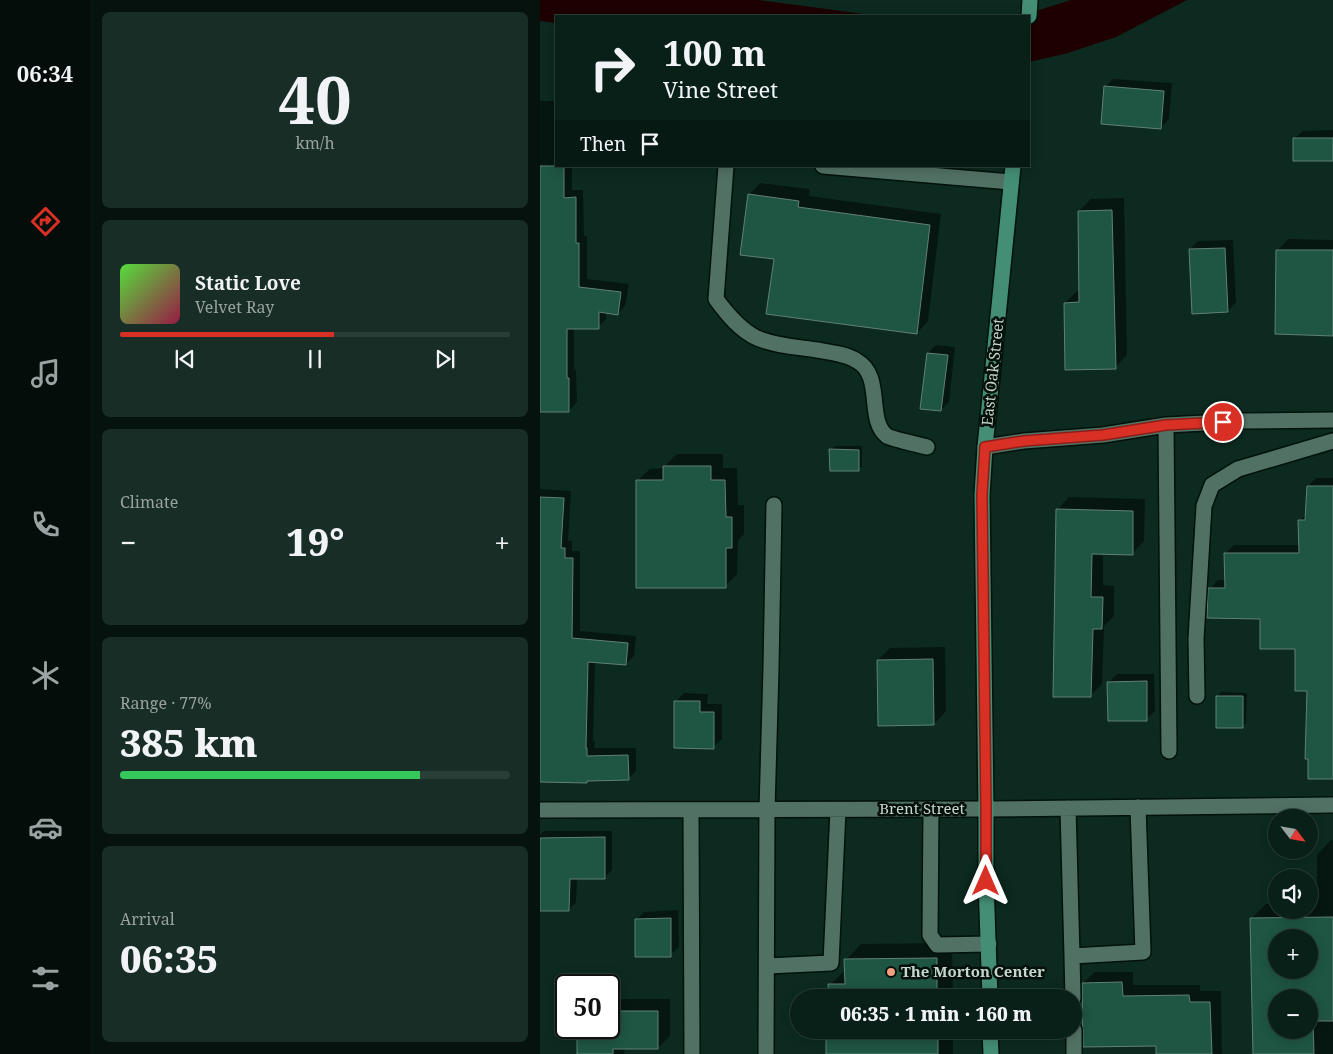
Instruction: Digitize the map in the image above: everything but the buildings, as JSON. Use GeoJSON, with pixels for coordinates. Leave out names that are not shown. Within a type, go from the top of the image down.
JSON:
{"type":"FeatureCollection","features":[{"type":"Feature","properties":{"kind":"main road"},"geometry":{"type":"LineString","coordinates":[[1029,15],[1030,0]]}},
{"type":"Feature","properties":{"kind":"main road","name":"East Oak Street"},"geometry":{"type":"LineString","coordinates":[[990,989],[986,881],[982,495],[1012,167]]}},
{"type":"Feature","properties":{"kind":"main road"},"geometry":{"type":"LineString","coordinates":[[990,1039],[990,1054]]}},
{"type":"Feature","properties":{"kind":"street"},"geometry":{"type":"LineString","coordinates":[[726,167],[716,299],[745,331],[757,338],[776,344],[832,352],[856,360],[865,367],[871,379],[878,422],[882,429],[888,436],[928,447]]}},
{"type":"Feature","properties":{"kind":"street"},"geometry":{"type":"LineString","coordinates":[[835,167],[1011,182]]}},
{"type":"Feature","properties":{"kind":"street"},"geometry":{"type":"LineString","coordinates":[[985,447],[1024,441],[1103,435],[1166,425],[1242,421],[1333,420]]}},
{"type":"Feature","properties":{"kind":"street"},"geometry":{"type":"LineString","coordinates":[[1166,425],[1169,751]]}},
{"type":"Feature","properties":{"kind":"street"},"geometry":{"type":"LineString","coordinates":[[1197,696],[1196,639],[1204,506],[1212,485],[1238,469],[1333,441]]}},
{"type":"Feature","properties":{"kind":"street"},"geometry":{"type":"LineString","coordinates":[[766,1054],[767,810],[774,504]]}},
{"type":"Feature","properties":{"kind":"street","name":"Brent Street"},"geometry":{"type":"LineString","coordinates":[[540,810],[838,810],[1333,805]]}},
{"type":"Feature","properties":{"kind":"street"},"geometry":{"type":"LineString","coordinates":[[1072,956],[1143,952],[1138,807]]}},
{"type":"Feature","properties":{"kind":"street"},"geometry":{"type":"LineString","coordinates":[[1068,808],[1073,989]]}},
{"type":"Feature","properties":{"kind":"street"},"geometry":{"type":"LineString","coordinates":[[931,809],[930,935],[937,945],[988,944]]}},
{"type":"Feature","properties":{"kind":"street"},"geometry":{"type":"LineString","coordinates":[[691,810],[692,1054]]}},
{"type":"Feature","properties":{"kind":"street"},"geometry":{"type":"LineString","coordinates":[[766,966],[831,964],[838,810]]}},
{"type":"Feature","properties":{"kind":"street"},"geometry":{"type":"LineString","coordinates":[[1074,1039],[1074,1054]]}},
{"type":"Feature","properties":{"kind":"shaded area"},"geometry":{"type":"Polygon","coordinates":[[[540,0],[758,0],[871,15],[555,15],[555,23],[540,21],[540,0]]]}},
{"type":"Feature","properties":{"kind":"shaded area"},"geometry":{"type":"Polygon","coordinates":[[[1071,0],[1187,0],[1116,37],[1068,53],[1030,62],[1030,15],[1023,15],[1071,0]]]}},
{"type":"Feature","properties":{"kind":"place","name":"The Morton Center"},"geometry":{"type":"Point","coordinates":[891,972]}},
{"type":"Feature","properties":{"kind":"route"},"geometry":{"type":"LineString","coordinates":[[986,881],[982,495],[985,447],[1024,441],[1103,435],[1166,425],[1223,422]]}}]}
